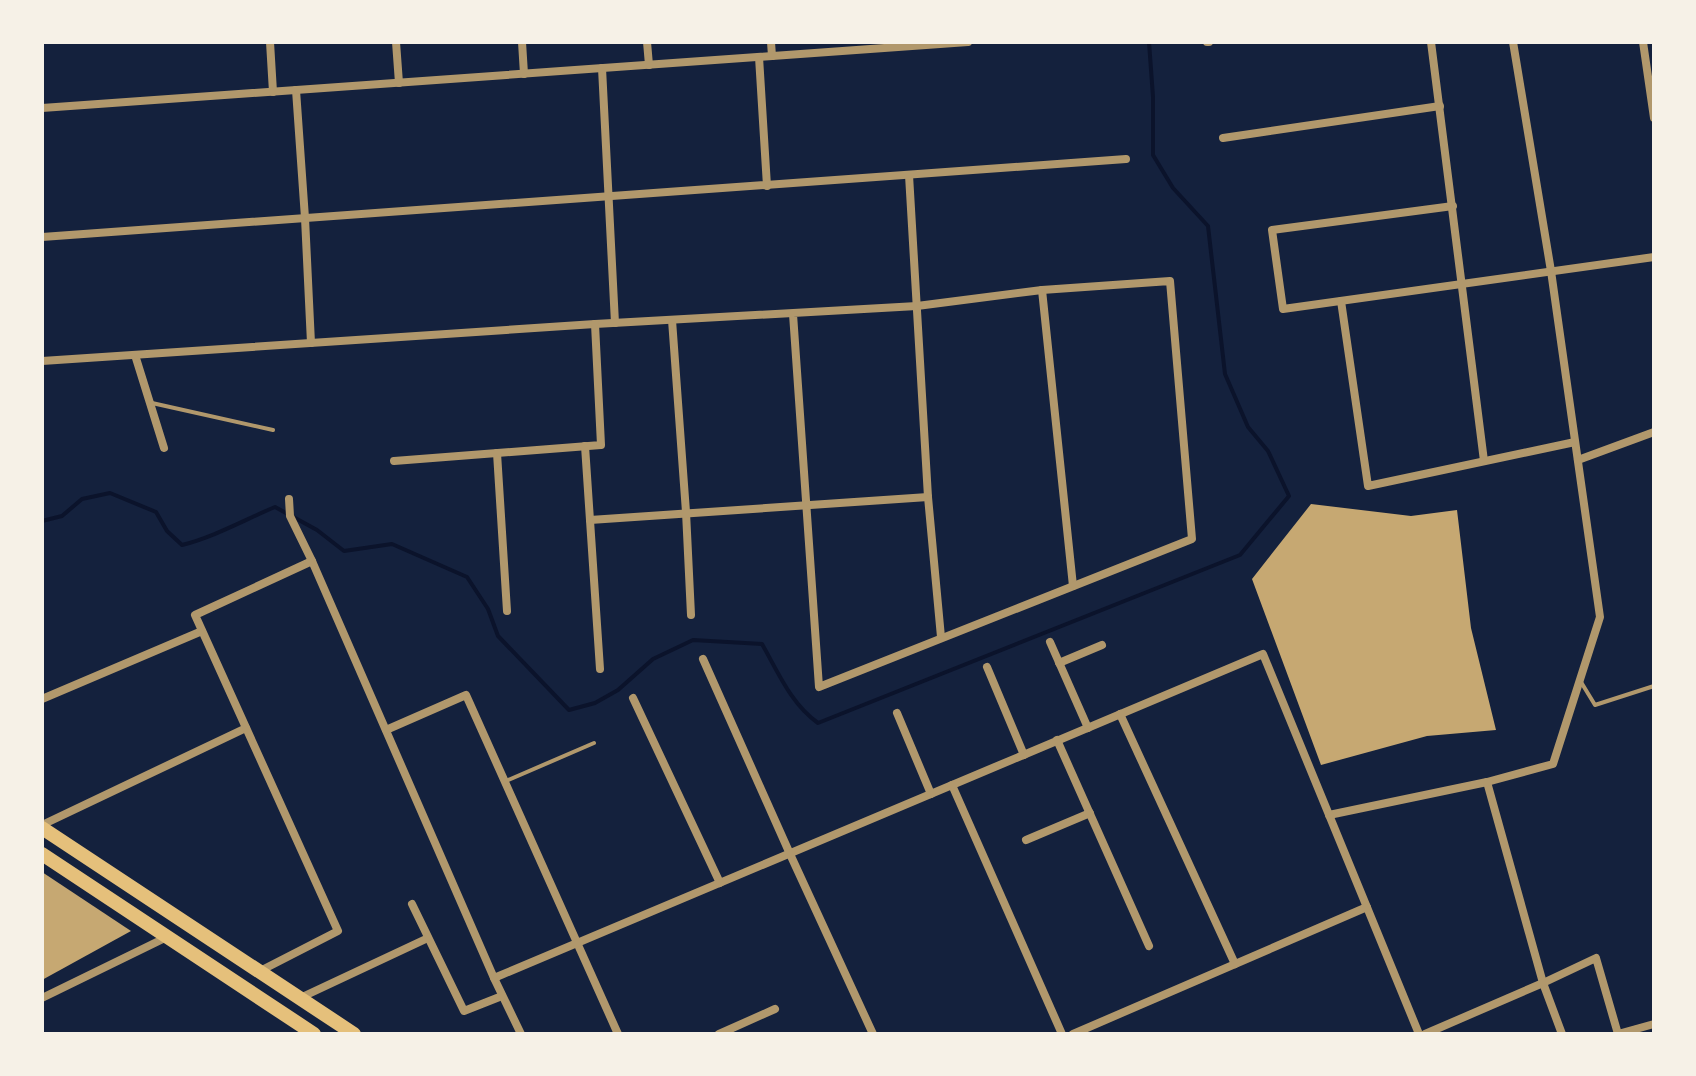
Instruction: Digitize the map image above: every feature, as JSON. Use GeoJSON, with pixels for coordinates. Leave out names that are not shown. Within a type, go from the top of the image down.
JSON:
{"type":"FeatureCollection","features":[{"type":"Feature","properties":{"kind":"main road"},"geometry":{"type":"LineString","coordinates":[[42,826],[354,1034]]}},
{"type":"Feature","properties":{"kind":"main road"},"geometry":{"type":"LineString","coordinates":[[42,854],[314,1034]]}},
{"type":"Feature","properties":{"kind":"main road"},"geometry":{"type":"LineString","coordinates":[[288,1017],[301,999]]}},
{"type":"Feature","properties":{"kind":"street"},"geometry":{"type":"LineString","coordinates":[[270,42],[273,92]]}},
{"type":"Feature","properties":{"kind":"street"},"geometry":{"type":"LineString","coordinates":[[396,42],[399,83]]}},
{"type":"Feature","properties":{"kind":"street"},"geometry":{"type":"LineString","coordinates":[[522,42],[524,74]]}},
{"type":"Feature","properties":{"kind":"street"},"geometry":{"type":"LineString","coordinates":[[647,42],[649,65]]}},
{"type":"Feature","properties":{"kind":"street"},"geometry":{"type":"LineString","coordinates":[[771,42],[772,56]]}},
{"type":"Feature","properties":{"kind":"street"},"geometry":{"type":"LineString","coordinates":[[42,108],[759,57],[898,44],[968,42]]}},
{"type":"Feature","properties":{"kind":"street"},"geometry":{"type":"LineString","coordinates":[[1431,42],[1484,461]]}},
{"type":"Feature","properties":{"kind":"street"},"geometry":{"type":"LineString","coordinates":[[1329,815],[1487,782],[1553,764],[1600,617],[1551,271],[1513,42]]}},
{"type":"Feature","properties":{"kind":"street"},"geometry":{"type":"LineString","coordinates":[[1643,42],[1654,118]]}},
{"type":"Feature","properties":{"kind":"street"},"geometry":{"type":"LineString","coordinates":[[759,57],[767,186]]}},
{"type":"Feature","properties":{"kind":"street"},"geometry":{"type":"LineString","coordinates":[[602,68],[615,323]]}},
{"type":"Feature","properties":{"kind":"street"},"geometry":{"type":"LineString","coordinates":[[296,90],[311,343]]}},
{"type":"Feature","properties":{"kind":"street"},"geometry":{"type":"LineString","coordinates":[[1223,138],[1440,106]]}},
{"type":"Feature","properties":{"kind":"street"},"geometry":{"type":"LineString","coordinates":[[42,237],[1126,159]]}},
{"type":"Feature","properties":{"kind":"street"},"geometry":{"type":"LineString","coordinates":[[909,175],[928,497],[941,637]]}},
{"type":"Feature","properties":{"kind":"street"},"geometry":{"type":"LineString","coordinates":[[1453,206],[1272,230],[1283,309],[1654,257]]}},
{"type":"Feature","properties":{"kind":"street"},"geometry":{"type":"LineString","coordinates":[[42,361],[917,306],[1042,290],[1170,281],[1192,539],[819,687],[793,314]]}},
{"type":"Feature","properties":{"kind":"street"},"geometry":{"type":"LineString","coordinates":[[1042,290],[1073,586]]}},
{"type":"Feature","properties":{"kind":"street"},"geometry":{"type":"LineString","coordinates":[[1341,301],[1368,486],[1575,442]]}},
{"type":"Feature","properties":{"kind":"street"},"geometry":{"type":"LineString","coordinates":[[672,320],[691,615]]}},
{"type":"Feature","properties":{"kind":"street"},"geometry":{"type":"LineString","coordinates":[[394,461],[601,445],[595,324]]}},
{"type":"Feature","properties":{"kind":"street"},"geometry":{"type":"LineString","coordinates":[[135,355],[164,448]]}},
{"type":"Feature","properties":{"kind":"street"},"geometry":{"type":"LineString","coordinates":[[1578,460],[1654,432]]}},
{"type":"Feature","properties":{"kind":"street"},"geometry":{"type":"LineString","coordinates":[[585,446],[600,669]]}},
{"type":"Feature","properties":{"kind":"street"},"geometry":{"type":"LineString","coordinates":[[497,453],[507,611]]}},
{"type":"Feature","properties":{"kind":"street"},"geometry":{"type":"LineString","coordinates":[[590,520],[928,497]]}},
{"type":"Feature","properties":{"kind":"street"},"geometry":{"type":"LineString","coordinates":[[289,499],[290,516],[521,1034]]}},
{"type":"Feature","properties":{"kind":"street"},"geometry":{"type":"LineString","coordinates":[[260,971],[338,931],[195,615],[312,561]]}},
{"type":"Feature","properties":{"kind":"street"},"geometry":{"type":"LineString","coordinates":[[42,699],[202,631]]}},
{"type":"Feature","properties":{"kind":"street"},"geometry":{"type":"LineString","coordinates":[[1050,642],[1088,728]]}},
{"type":"Feature","properties":{"kind":"street"},"geometry":{"type":"LineString","coordinates":[[1059,663],[1102,645]]}},
{"type":"Feature","properties":{"kind":"street"},"geometry":{"type":"LineString","coordinates":[[494,978],[1263,654],[1422,1034],[1449,1030],[1596,958],[1618,1034],[1654,1024]]}},
{"type":"Feature","properties":{"kind":"street"},"geometry":{"type":"LineString","coordinates":[[703,659],[873,1034]]}},
{"type":"Feature","properties":{"kind":"street"},"geometry":{"type":"LineString","coordinates":[[987,667],[1024,755]]}},
{"type":"Feature","properties":{"kind":"street"},"geometry":{"type":"LineString","coordinates":[[386,730],[466,695],[618,1034]]}},
{"type":"Feature","properties":{"kind":"street"},"geometry":{"type":"LineString","coordinates":[[633,698],[720,883]]}},
{"type":"Feature","properties":{"kind":"street"},"geometry":{"type":"LineString","coordinates":[[897,713],[931,794]]}},
{"type":"Feature","properties":{"kind":"street"},"geometry":{"type":"LineString","coordinates":[[1120,714],[1235,964]]}},
{"type":"Feature","properties":{"kind":"street"},"geometry":{"type":"LineString","coordinates":[[42,826],[246,728]]}},
{"type":"Feature","properties":{"kind":"street"},"geometry":{"type":"LineString","coordinates":[[1057,740],[1149,946]]}},
{"type":"Feature","properties":{"kind":"street"},"geometry":{"type":"LineString","coordinates":[[1487,782],[1543,983],[1562,1034]]}},
{"type":"Feature","properties":{"kind":"street"},"geometry":{"type":"LineString","coordinates":[[952,785],[1062,1034]]}},
{"type":"Feature","properties":{"kind":"street"},"geometry":{"type":"LineString","coordinates":[[1026,840],[1090,813]]}},
{"type":"Feature","properties":{"kind":"street"},"geometry":{"type":"LineString","coordinates":[[412,904],[464,1011],[502,996]]}},
{"type":"Feature","properties":{"kind":"street"},"geometry":{"type":"LineString","coordinates":[[1073,1034],[1367,907]]}},
{"type":"Feature","properties":{"kind":"street"},"geometry":{"type":"LineString","coordinates":[[42,998],[167,937]]}},
{"type":"Feature","properties":{"kind":"street"},"geometry":{"type":"LineString","coordinates":[[301,999],[428,938]]}},
{"type":"Feature","properties":{"kind":"street"},"geometry":{"type":"LineString","coordinates":[[719,1034],[775,1009]]}},
{"type":"Feature","properties":{"kind":"lane"},"geometry":{"type":"LineString","coordinates":[[150,402],[273,430]]}},
{"type":"Feature","properties":{"kind":"lane"},"geometry":{"type":"LineString","coordinates":[[1580,680],[1595,705],[1654,686]]}},
{"type":"Feature","properties":{"kind":"lane"},"geometry":{"type":"LineString","coordinates":[[504,782],[594,743]]}},
{"type":"Feature","properties":{"kind":"building"},"geometry":{"type":"Polygon","coordinates":[[[1311,504],[1411,516],[1457,510],[1471,628],[1496,730],[1427,736],[1321,765],[1252,579],[1311,504]]]}},
{"type":"Feature","properties":{"kind":"building"},"geometry":{"type":"Polygon","coordinates":[[[42,872],[131,931],[42,980],[42,872]]]}},
{"type":"Feature","properties":{"kind":"waterway"},"geometry":{"type":"LineString","coordinates":[[42,521],[62,516],[82,499],[110,493],[156,512],[167,531],[182,545],[275,507],[317,530],[344,551],[392,544],[467,577],[488,609],[498,636],[569,710],[595,703],[618,690],[653,659],[693,640],[762,644],[800,707],[818,723],[1240,555],[1289,496],[1268,451],[1248,427],[1225,374],[1208,226],[1173,188],[1153,155],[1149,42]]}}]}
